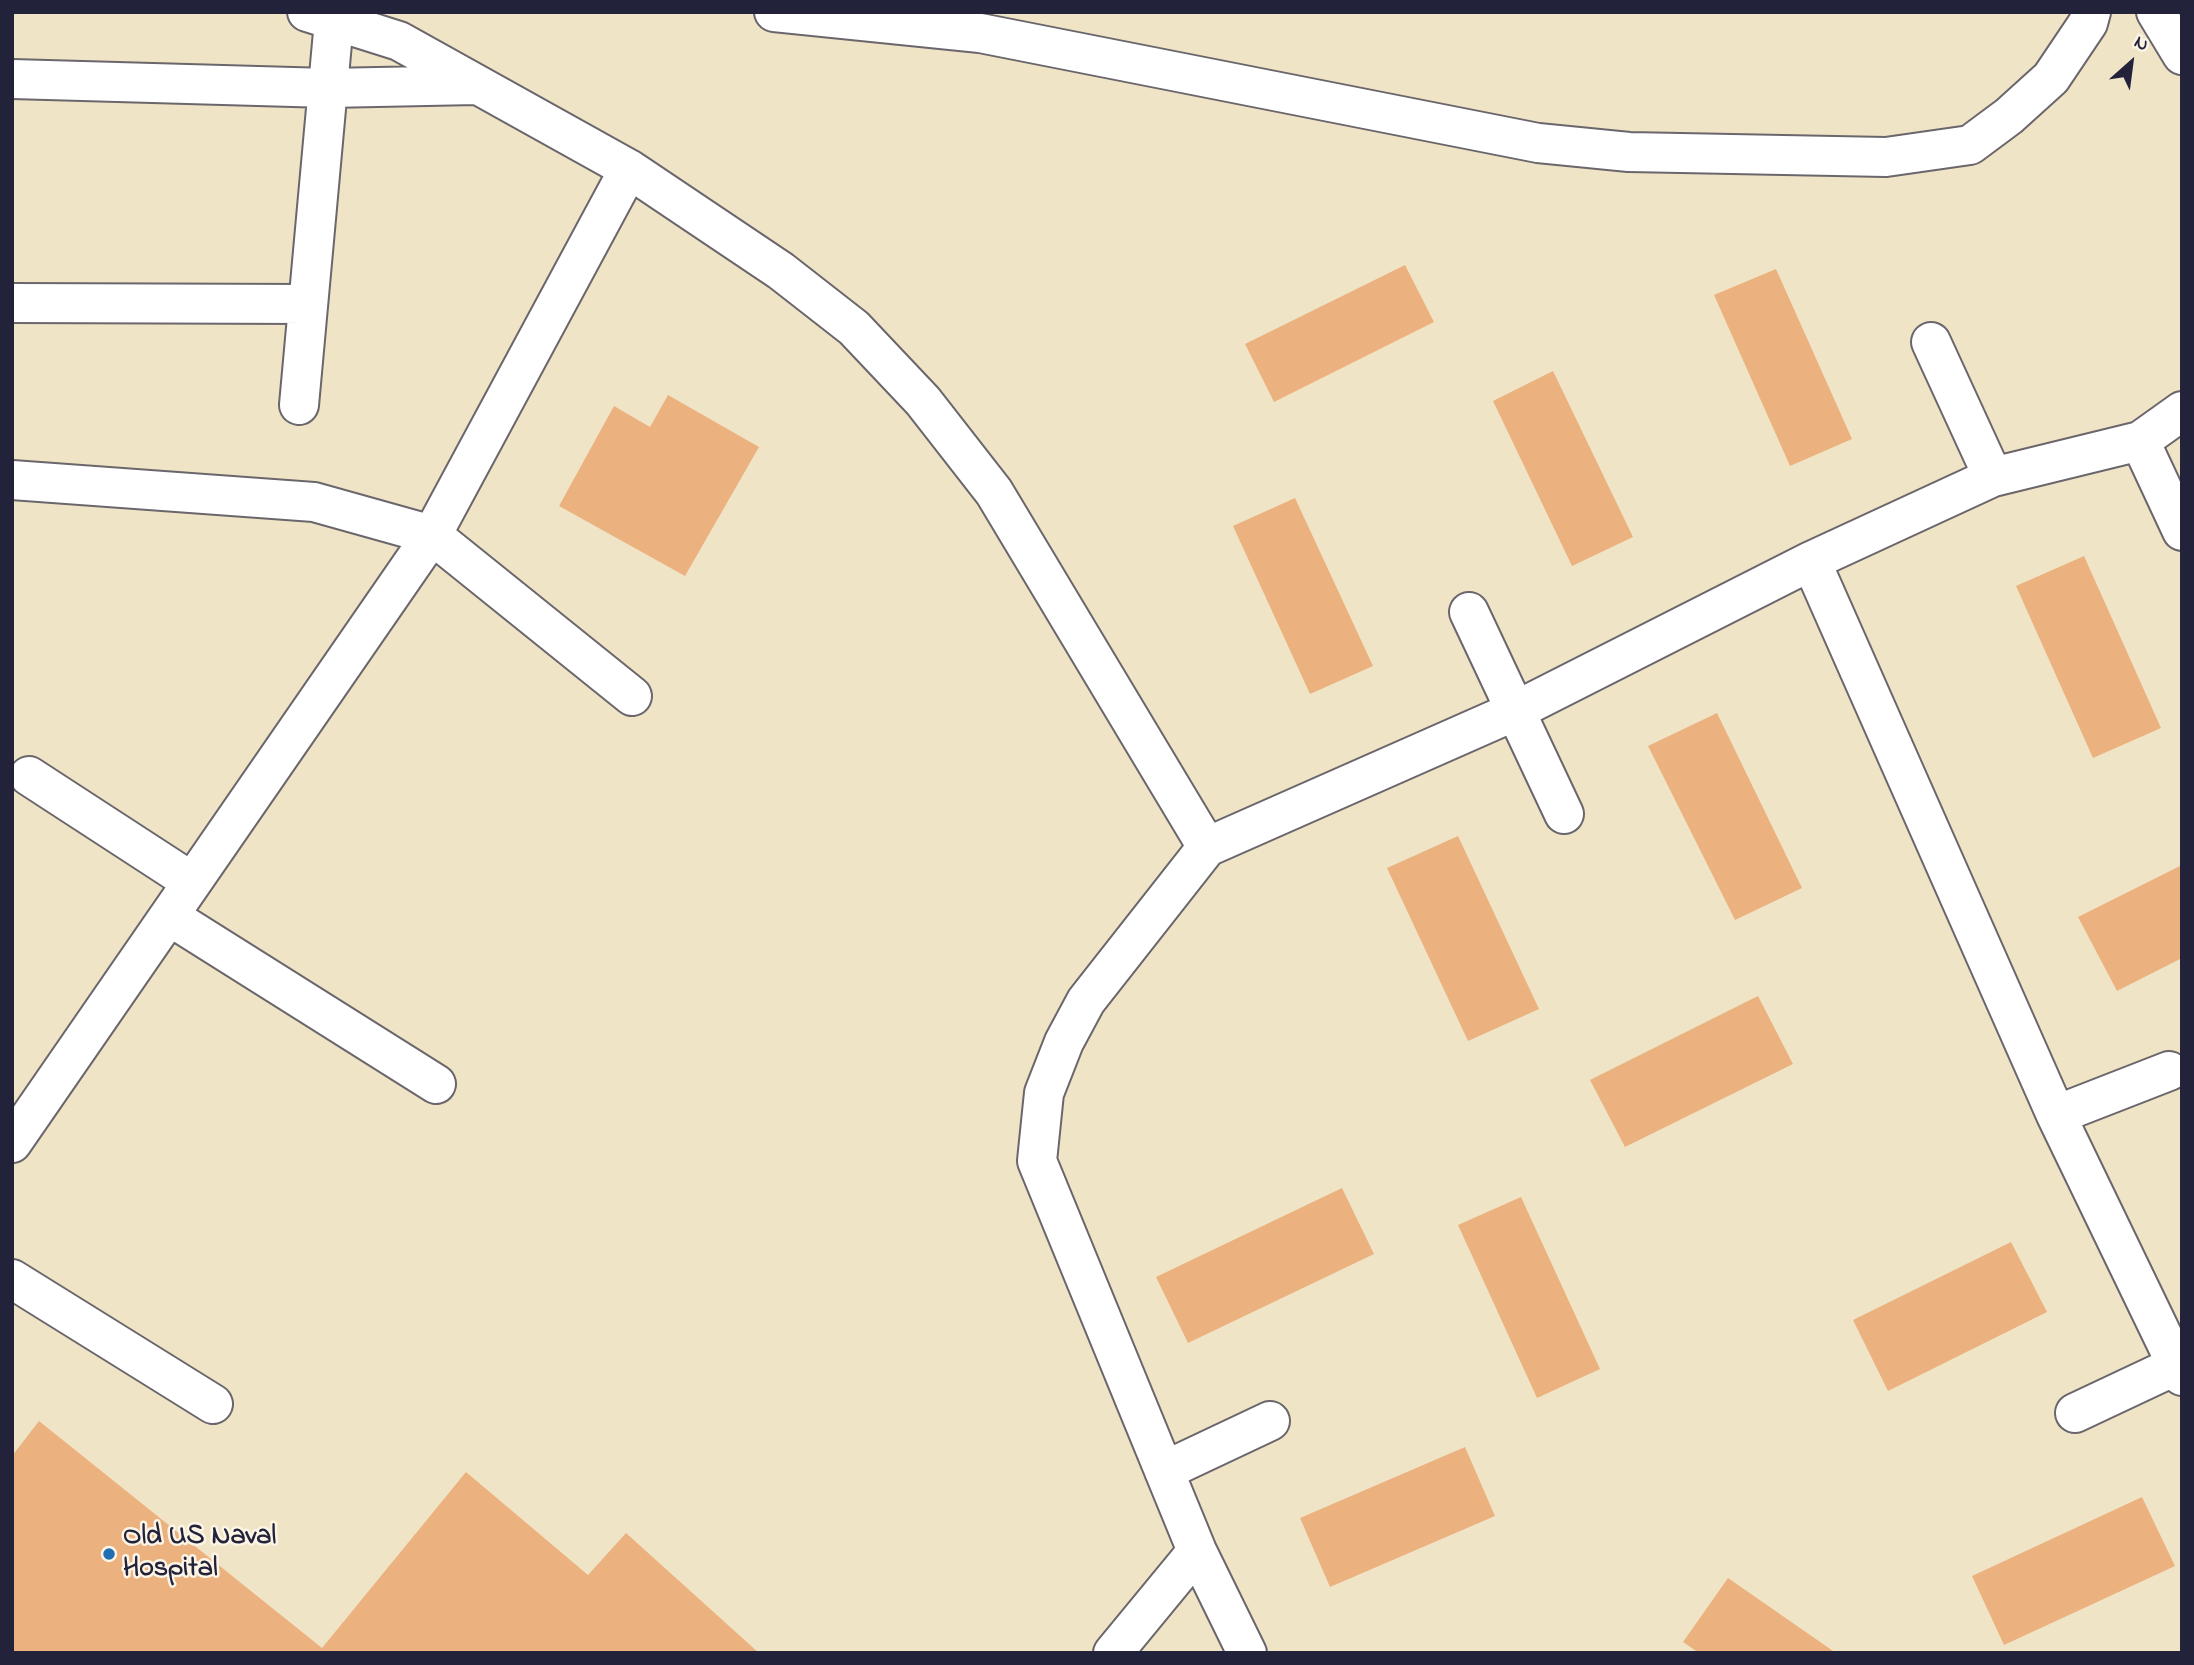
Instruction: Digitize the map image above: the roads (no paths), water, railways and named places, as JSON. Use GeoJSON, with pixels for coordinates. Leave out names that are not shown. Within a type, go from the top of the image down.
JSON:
{"type":"FeatureCollection","features":[{"type":"Feature","properties":{"kind":"street"},"geometry":{"type":"LineString","coordinates":[[774,12],[981,33],[1538,143],[1629,152],[1886,157],[1970,145],[2009,116],[2051,78],[2088,23],[2091,12]]}},
{"type":"Feature","properties":{"kind":"street"},"geometry":{"type":"LineString","coordinates":[[2156,12],[2182,55]]}},
{"type":"Feature","properties":{"kind":"street"},"geometry":{"type":"LineString","coordinates":[[299,405],[328,88],[321,17],[399,41],[629,169],[781,271],[854,328],[923,401],[994,492],[1207,847]]}},
{"type":"Feature","properties":{"kind":"street"},"geometry":{"type":"LineString","coordinates":[[12,79],[328,88],[477,85]]}},
{"type":"Feature","properties":{"kind":"street"},"geometry":{"type":"LineString","coordinates":[[12,1143],[432,535],[629,169]]}},
{"type":"Feature","properties":{"kind":"street"},"geometry":{"type":"LineString","coordinates":[[12,303],[308,304]]}},
{"type":"Feature","properties":{"kind":"street"},"geometry":{"type":"LineString","coordinates":[[1931,342],[1993,477]]}},
{"type":"Feature","properties":{"kind":"street"},"geometry":{"type":"LineString","coordinates":[[1247,1653],[1197,1551],[1037,1161],[1044,1093],[1063,1042],[1086,1001],[1207,847],[1515,711],[1811,561],[1993,477],[2140,441],[2182,411]]}},
{"type":"Feature","properties":{"kind":"street"},"geometry":{"type":"LineString","coordinates":[[2140,441],[2182,531]]}},
{"type":"Feature","properties":{"kind":"street"},"geometry":{"type":"LineString","coordinates":[[12,480],[314,502],[432,535],[632,696]]}},
{"type":"Feature","properties":{"kind":"street"},"geometry":{"type":"LineString","coordinates":[[1811,561],[2056,1115],[2179,1371],[2076,1413]]}},
{"type":"Feature","properties":{"kind":"street"},"geometry":{"type":"LineString","coordinates":[[1469,612],[1564,814]]}},
{"type":"Feature","properties":{"kind":"street"},"geometry":{"type":"LineString","coordinates":[[29,776],[192,882]]}},
{"type":"Feature","properties":{"kind":"street"},"geometry":{"type":"LineString","coordinates":[[169,916],[436,1084]]}},
{"type":"Feature","properties":{"kind":"street"},"geometry":{"type":"LineString","coordinates":[[2056,1115],[2169,1071]]}},
{"type":"Feature","properties":{"kind":"street"},"geometry":{"type":"LineString","coordinates":[[12,1279],[213,1404]]}},
{"type":"Feature","properties":{"kind":"street"},"geometry":{"type":"LineString","coordinates":[[1164,1471],[1270,1422]]}},
{"type":"Feature","properties":{"kind":"street"},"geometry":{"type":"LineString","coordinates":[[1112,1653],[1197,1551]]}},
{"type":"Feature","properties":{"kind":"place","name":"Old US Naval Hospital"},"geometry":{"type":"Point","coordinates":[109,1554]}}]}
